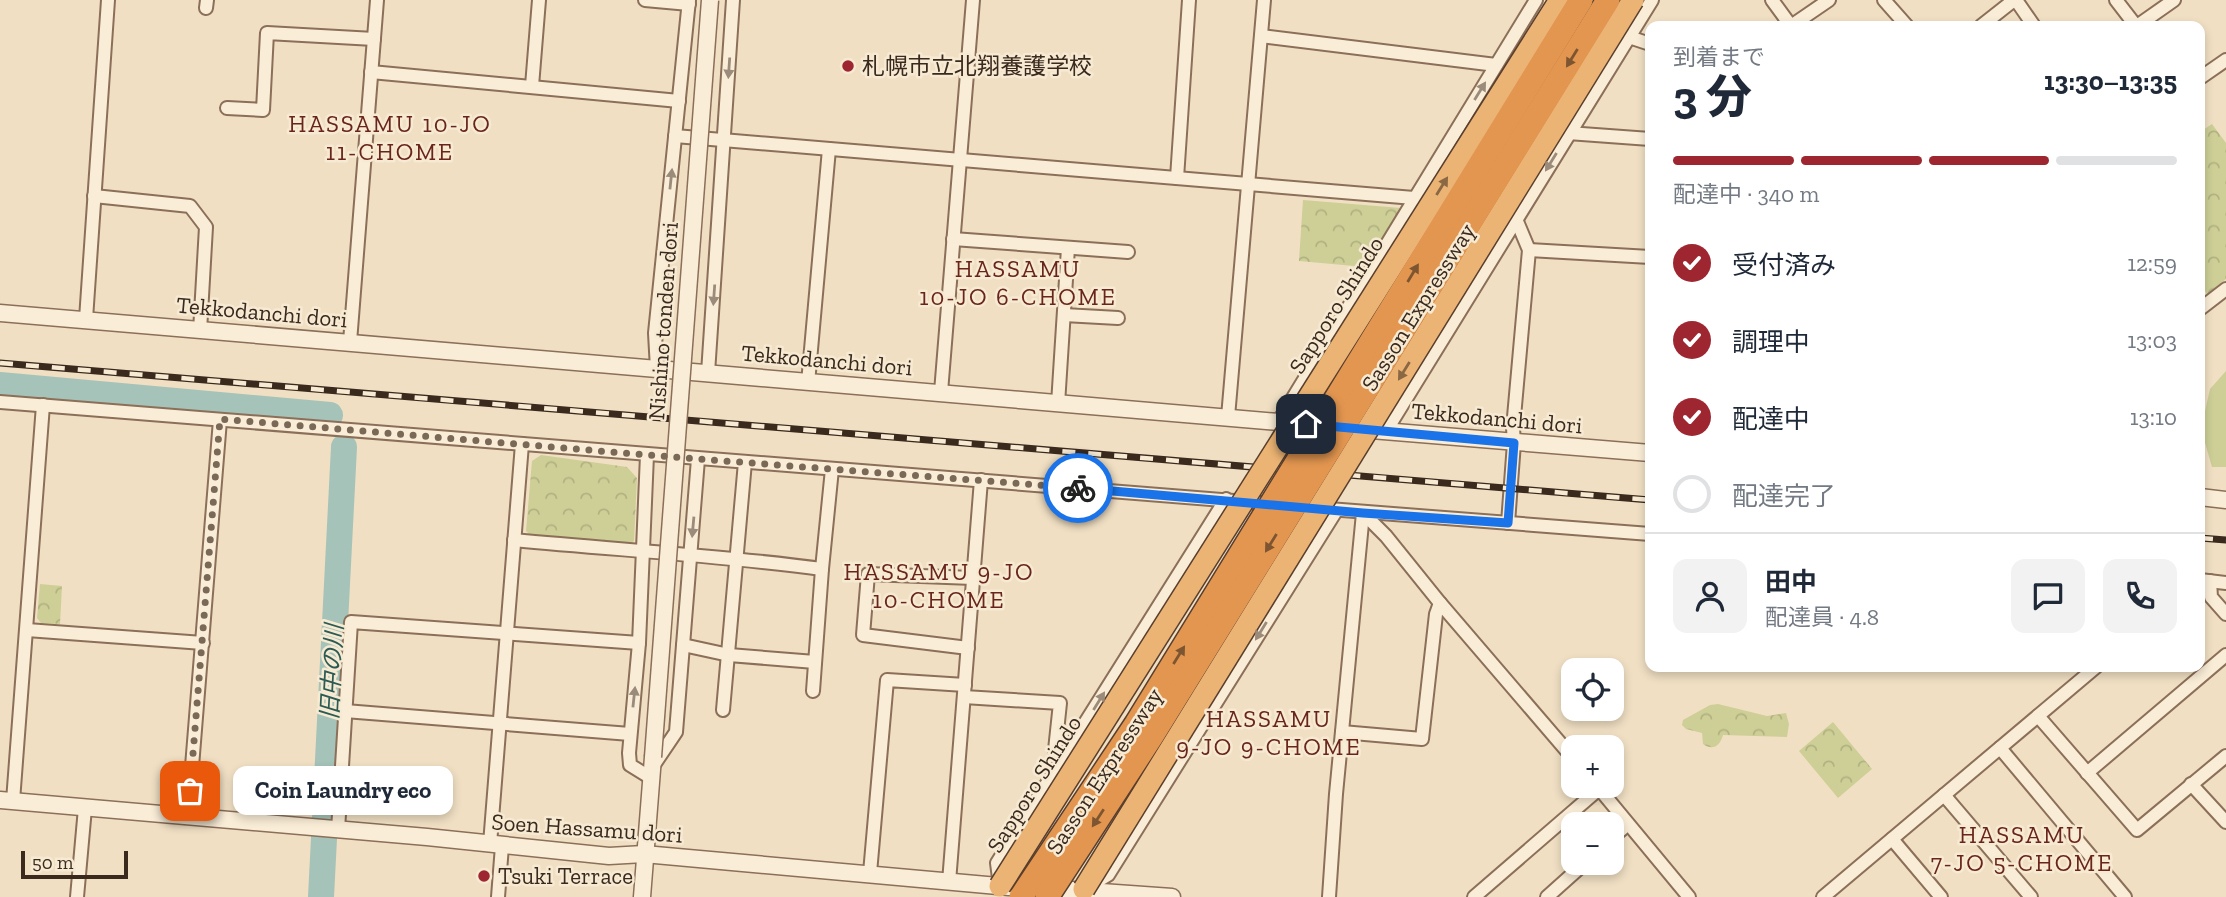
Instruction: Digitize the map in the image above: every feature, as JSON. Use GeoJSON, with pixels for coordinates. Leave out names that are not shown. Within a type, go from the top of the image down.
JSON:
{"type":"FeatureCollection","features":[{"type":"Feature","properties":{"kind":"highway","name":"Sapporo Shindo"},"geometry":{"type":"LineString","coordinates":[[1000,886],[1560,0]]}},
{"type":"Feature","properties":{"kind":"highway","name":"Sasson Expressway"},"geometry":{"type":"LineString","coordinates":[[1021,897],[1136,724],[1581,0]]}},
{"type":"Feature","properties":{"kind":"highway","name":"Sasson Expressway"},"geometry":{"type":"LineString","coordinates":[[1047,897],[1159,724],[1608,0]]}},
{"type":"Feature","properties":{"kind":"highway"},"geometry":{"type":"LineString","coordinates":[[1084,889],[1633,0]]}},
{"type":"Feature","properties":{"kind":"street"},"geometry":{"type":"LineString","coordinates":[[86,319],[107,0]]}},
{"type":"Feature","properties":{"kind":"street"},"geometry":{"type":"LineString","coordinates":[[350,342],[377,0]]}},
{"type":"Feature","properties":{"kind":"street"},"geometry":{"type":"LineString","coordinates":[[532,86],[539,0]]}},
{"type":"Feature","properties":{"kind":"street"},"geometry":{"type":"LineString","coordinates":[[645,0],[689,2],[655,333],[657,369]]}},
{"type":"Feature","properties":{"kind":"street","name":"Nishino tonden dori"},"geometry":{"type":"LineString","coordinates":[[642,897],[710,0]]}},
{"type":"Feature","properties":{"kind":"street"},"geometry":{"type":"LineString","coordinates":[[708,373],[733,0]]}},
{"type":"Feature","properties":{"kind":"street"},"geometry":{"type":"LineString","coordinates":[[941,392],[973,0]]}},
{"type":"Feature","properties":{"kind":"street"},"geometry":{"type":"LineString","coordinates":[[1177,178],[1189,0]]}},
{"type":"Feature","properties":{"kind":"street"},"geometry":{"type":"LineString","coordinates":[[1228,417],[1264,0]]}},
{"type":"Feature","properties":{"kind":"street"},"geometry":{"type":"LineString","coordinates":[[1279,421],[1536,0]]}},
{"type":"Feature","properties":{"kind":"street"},"geometry":{"type":"LineString","coordinates":[[1386,431],[1652,0],[1659,4],[1664,0]]}},
{"type":"Feature","properties":{"kind":"street"},"geometry":{"type":"LineString","coordinates":[[1772,0],[1787,21]]}},
{"type":"Feature","properties":{"kind":"street"},"geometry":{"type":"LineString","coordinates":[[1809,21],[1829,0]]}},
{"type":"Feature","properties":{"kind":"street"},"geometry":{"type":"LineString","coordinates":[[1884,0],[1903,21]]}},
{"type":"Feature","properties":{"kind":"street"},"geometry":{"type":"LineString","coordinates":[[1987,21],[2015,0],[2030,21]]}},
{"type":"Feature","properties":{"kind":"street"},"geometry":{"type":"LineString","coordinates":[[2116,0],[2132,21]]}},
{"type":"Feature","properties":{"kind":"street"},"geometry":{"type":"LineString","coordinates":[[2143,21],[2174,0]]}},
{"type":"Feature","properties":{"kind":"street"},"geometry":{"type":"LineString","coordinates":[[227,108],[263,110],[267,33],[374,39]]}},
{"type":"Feature","properties":{"kind":"street"},"geometry":{"type":"LineString","coordinates":[[1261,37],[1496,65]]}},
{"type":"Feature","properties":{"kind":"street"},"geometry":{"type":"LineString","coordinates":[[1629,37],[1645,42]]}},
{"type":"Feature","properties":{"kind":"street"},"geometry":{"type":"LineString","coordinates":[[2205,75],[2226,60]]}},
{"type":"Feature","properties":{"kind":"street"},"geometry":{"type":"LineString","coordinates":[[371,72],[679,101]]}},
{"type":"Feature","properties":{"kind":"street"},"geometry":{"type":"LineString","coordinates":[[1568,133],[1645,139]]}},
{"type":"Feature","properties":{"kind":"street"},"geometry":{"type":"LineString","coordinates":[[675,136],[1414,198]]}},
{"type":"Feature","properties":{"kind":"street"},"geometry":{"type":"LineString","coordinates":[[807,383],[830,149]]}},
{"type":"Feature","properties":{"kind":"street"},"geometry":{"type":"LineString","coordinates":[[94,196],[190,206],[206,227],[200,331]]}},
{"type":"Feature","properties":{"kind":"street"},"geometry":{"type":"LineString","coordinates":[[1508,523],[1513,428],[1529,250],[1516,219]]}},
{"type":"Feature","properties":{"kind":"street"},"geometry":{"type":"LineString","coordinates":[[953,239],[1128,252]]}},
{"type":"Feature","properties":{"kind":"street"},"geometry":{"type":"LineString","coordinates":[[1058,404],[1068,248]]}},
{"type":"Feature","properties":{"kind":"street"},"geometry":{"type":"LineString","coordinates":[[1529,250],[1645,257]]}},
{"type":"Feature","properties":{"kind":"street"},"geometry":{"type":"LineString","coordinates":[[2205,301],[2226,289]]}},
{"type":"Feature","properties":{"kind":"street","name":"Tekkodanchi dori"},"geometry":{"type":"LineString","coordinates":[[0,313],[1645,453]]}},
{"type":"Feature","properties":{"kind":"street"},"geometry":{"type":"LineString","coordinates":[[1064,315],[1118,318]]}},
{"type":"Feature","properties":{"kind":"street"},"geometry":{"type":"LineString","coordinates":[[0,401],[745,463],[1226,499],[1336,511],[1645,534]]}},
{"type":"Feature","properties":{"kind":"street"},"geometry":{"type":"LineString","coordinates":[[6,801],[27,630],[43,405]]}},
{"type":"Feature","properties":{"kind":"street"},"geometry":{"type":"LineString","coordinates":[[188,816],[220,419]]}},
{"type":"Feature","properties":{"kind":"street"},"geometry":{"type":"LineString","coordinates":[[498,897],[496,845],[499,724],[522,444]]}},
{"type":"Feature","properties":{"kind":"street"},"geometry":{"type":"LineString","coordinates":[[647,455],[639,643],[630,734],[630,765],[652,768],[676,732],[698,459]]}},
{"type":"Feature","properties":{"kind":"street"},"geometry":{"type":"LineString","coordinates":[[723,710],[745,463]]}},
{"type":"Feature","properties":{"kind":"street"},"geometry":{"type":"LineString","coordinates":[[813,691],[821,569],[832,469]]}},
{"type":"Feature","properties":{"kind":"street"},"geometry":{"type":"LineString","coordinates":[[949,882],[981,480]]}},
{"type":"Feature","properties":{"kind":"street"},"geometry":{"type":"LineString","coordinates":[[2205,498],[2226,500]]}},
{"type":"Feature","properties":{"kind":"street"},"geometry":{"type":"LineString","coordinates":[[1000,886],[997,863],[1226,499]]}},
{"type":"Feature","properties":{"kind":"street"},"geometry":{"type":"LineString","coordinates":[[1084,889],[1108,875],[1336,511]]}},
{"type":"Feature","properties":{"kind":"street"},"geometry":{"type":"LineString","coordinates":[[1363,513],[1386,536],[1561,744]]}},
{"type":"Feature","properties":{"kind":"street"},"geometry":{"type":"LineString","coordinates":[[1329,897],[1363,513]]}},
{"type":"Feature","properties":{"kind":"street"},"geometry":{"type":"LineString","coordinates":[[514,540],[643,553],[735,558],[821,569]]}},
{"type":"Feature","properties":{"kind":"street"},"geometry":{"type":"LineString","coordinates":[[968,648],[863,635],[867,574],[973,578]]}},
{"type":"Feature","properties":{"kind":"street"},"geometry":{"type":"LineString","coordinates":[[2226,583],[2205,581],[2211,597],[2226,614]]}},
{"type":"Feature","properties":{"kind":"street"},"geometry":{"type":"LineString","coordinates":[[1342,732],[1422,739],[1436,614],[1440,603]]}},
{"type":"Feature","properties":{"kind":"street"},"geometry":{"type":"LineString","coordinates":[[335,829],[351,622],[639,643]]}},
{"type":"Feature","properties":{"kind":"street"},"geometry":{"type":"LineString","coordinates":[[27,630],[203,643]]}},
{"type":"Feature","properties":{"kind":"street"},"geometry":{"type":"LineString","coordinates":[[683,645],[729,655],[815,662]]}},
{"type":"Feature","properties":{"kind":"street"},"geometry":{"type":"LineString","coordinates":[[2087,773],[2226,655]]}},
{"type":"Feature","properties":{"kind":"street"},"geometry":{"type":"LineString","coordinates":[[1824,897],[2090,672]]}},
{"type":"Feature","properties":{"kind":"street"},"geometry":{"type":"LineString","coordinates":[[870,873],[887,680],[1060,703],[1055,750],[1062,761]]}},
{"type":"Feature","properties":{"kind":"street"},"geometry":{"type":"LineString","coordinates":[[345,711],[630,734]]}},
{"type":"Feature","properties":{"kind":"street"},"geometry":{"type":"LineString","coordinates":[[2038,716],[2137,830],[2226,756]]}},
{"type":"Feature","properties":{"kind":"street"},"geometry":{"type":"LineString","coordinates":[[2000,748],[2125,897]]}},
{"type":"Feature","properties":{"kind":"street"},"geometry":{"type":"LineString","coordinates":[[2192,784],[2226,822]]}},
{"type":"Feature","properties":{"kind":"street"},"geometry":{"type":"LineString","coordinates":[[1944,795],[2031,897]]}},
{"type":"Feature","properties":{"kind":"street"},"geometry":{"type":"LineString","coordinates":[[1474,897],[1586,798]]}},
{"type":"Feature","properties":{"kind":"street"},"geometry":{"type":"LineString","coordinates":[[1607,798],[1689,897]]}},
{"type":"Feature","properties":{"kind":"street","name":"Soen Hassamu dori"},"geometry":{"type":"LineString","coordinates":[[6,801],[314,827],[608,856],[644,855],[949,882],[1172,897]]}},
{"type":"Feature","properties":{"kind":"street"},"geometry":{"type":"LineString","coordinates":[[77,897],[85,808]]}},
{"type":"Feature","properties":{"kind":"street"},"geometry":{"type":"LineString","coordinates":[[1624,828],[1628,824]]}},
{"type":"Feature","properties":{"kind":"street"},"geometry":{"type":"LineString","coordinates":[[1892,839],[1941,897]]}},
{"type":"Feature","properties":{"kind":"street"},"geometry":{"type":"LineString","coordinates":[[1547,897],[1571,875]]}},
{"type":"Feature","properties":{"kind":"green space"},"geometry":{"type":"Polygon","coordinates":[[[2212,124],[2226,143],[2226,279],[2207,294],[2205,291],[2205,129],[2212,124]]]}},
{"type":"Feature","properties":{"kind":"green space"},"geometry":{"type":"Polygon","coordinates":[[[1303,200],[1401,208],[1365,267],[1299,261],[1303,200]]]}},
{"type":"Feature","properties":{"kind":"green space"},"geometry":{"type":"Polygon","coordinates":[[[2226,371],[2226,467],[2212,467],[2205,443],[2205,411],[2210,389],[2226,371]]]}},
{"type":"Feature","properties":{"kind":"green space"},"geometry":{"type":"Polygon","coordinates":[[[541,455],[627,467],[637,478],[634,541],[630,544],[529,534],[526,531],[532,461],[541,455]]]}},
{"type":"Feature","properties":{"kind":"green space"},"geometry":{"type":"Polygon","coordinates":[[[40,584],[62,586],[60,624],[41,623],[37,618],[40,584]]]}},
{"type":"Feature","properties":{"kind":"green space"},"geometry":{"type":"Polygon","coordinates":[[[1718,704],[1767,716],[1786,713],[1789,724],[1787,737],[1723,735],[1716,746],[1707,746],[1703,744],[1702,733],[1686,729],[1682,725],[1683,720],[1710,705],[1718,704]]]}},
{"type":"Feature","properties":{"kind":"green space"},"geometry":{"type":"Polygon","coordinates":[[[1833,722],[1872,769],[1838,798],[1799,751],[1833,722]]]}},
{"type":"Feature","properties":{"kind":"waterway","name":"旧中の川"},"geometry":{"type":"LineString","coordinates":[[0,385],[330,415]]}},
{"type":"Feature","properties":{"kind":"waterway","name":"旧中の川"},"geometry":{"type":"LineString","coordinates":[[321,897],[344,447]]}},
{"type":"Feature","properties":{"kind":"railway"},"geometry":{"type":"LineString","coordinates":[[0,363],[1645,500]]}},
{"type":"Feature","properties":{"kind":"railway"},"geometry":{"type":"LineString","coordinates":[[2205,538],[2226,540]]}},
{"type":"Feature","properties":{"kind":"way so far"},"geometry":{"type":"LineString","coordinates":[[190,791],[220,419],[1078,488]]}},
{"type":"Feature","properties":{"kind":"place","name":"札幌市立北翔養護学校"},"geometry":{"type":"Point","coordinates":[848,66]}},
{"type":"Feature","properties":{"kind":"place","name":"Coin Laundry eco"},"geometry":{"type":"Point","coordinates":[190,791]}},
{"type":"Feature","properties":{"kind":"place","name":"Tsuki Terrace"},"geometry":{"type":"Point","coordinates":[484,876]}},
{"type":"Feature","properties":{"kind":"district","name":"HASSAMU 10-JO 11-CHOME"},"geometry":{"type":"Point","coordinates":[390,138]}},
{"type":"Feature","properties":{"kind":"district","name":"HASSAMU 10-JO 6-CHOME"},"geometry":{"type":"Point","coordinates":[1018,283]}},
{"type":"Feature","properties":{"kind":"district","name":"HASSAMU 9-JO 10-CHOME"},"geometry":{"type":"Point","coordinates":[939,586]}},
{"type":"Feature","properties":{"kind":"district","name":"HASSAMU 9-JO 9-CHOME"},"geometry":{"type":"Point","coordinates":[1269,733]}},
{"type":"Feature","properties":{"kind":"district","name":"HASSAMU 7-JO 5-CHOME"},"geometry":{"type":"Point","coordinates":[2022,849]}},
{"type":"Feature","properties":{"kind":"route"},"geometry":{"type":"LineString","coordinates":[[1078,488],[1469,522],[1508,523],[1514,443],[1306,424]]}}]}
